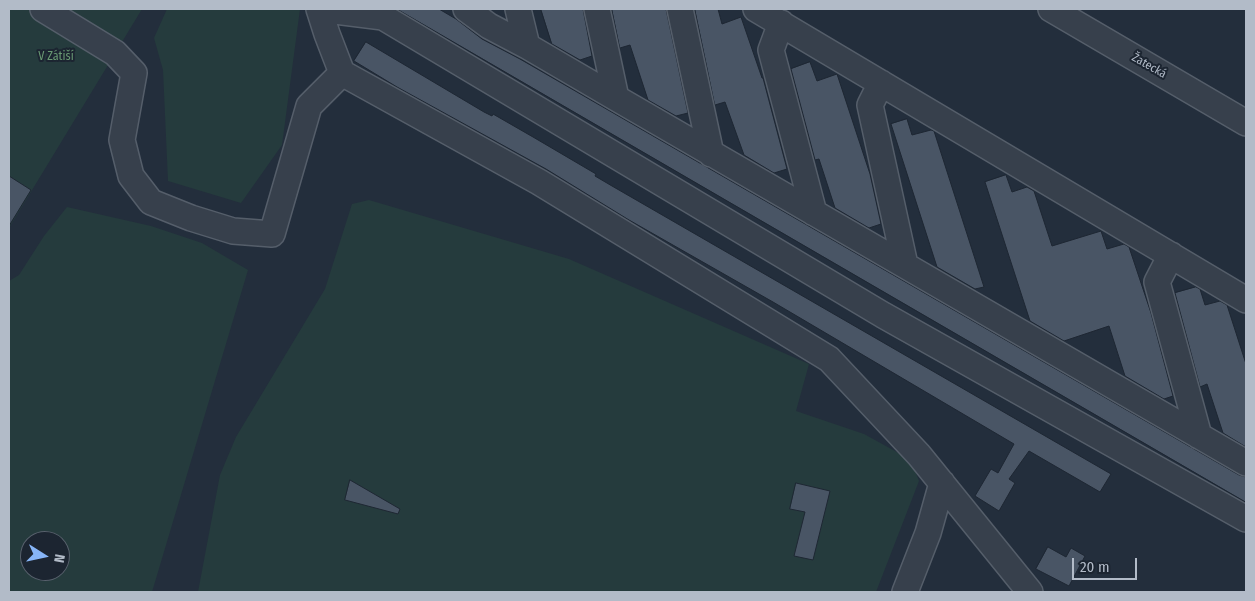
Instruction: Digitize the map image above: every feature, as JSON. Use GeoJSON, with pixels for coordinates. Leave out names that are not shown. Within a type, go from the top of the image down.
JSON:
{"type":"FeatureCollection","features":[{"type":"Feature","properties":{"kind":"street"},"geometry":{"type":"LineString","coordinates":[[43,9],[115,53],[134,73],[122,140],[131,176],[151,202],[233,231],[272,234],[309,106],[342,73]]}},
{"type":"Feature","properties":{"kind":"street"},"geometry":{"type":"LineString","coordinates":[[1030,592],[919,455],[829,359],[539,182],[342,73],[327,34],[320,9],[383,17],[883,315],[1246,519]]}},
{"type":"Feature","properties":{"kind":"street"},"geometry":{"type":"LineString","coordinates":[[466,9],[489,26],[527,46],[1246,463]]}},
{"type":"Feature","properties":{"kind":"street"},"geometry":{"type":"LineString","coordinates":[[518,9],[527,46]]}},
{"type":"Feature","properties":{"kind":"street"},"geometry":{"type":"LineString","coordinates":[[597,9],[616,98]]}},
{"type":"Feature","properties":{"kind":"street"},"geometry":{"type":"LineString","coordinates":[[680,9],[711,154]]}},
{"type":"Feature","properties":{"kind":"street"},"geometry":{"type":"LineString","coordinates":[[756,9],[1246,300]]}},
{"type":"Feature","properties":{"kind":"street","name":"Žatecká"},"geometry":{"type":"LineString","coordinates":[[1051,9],[1246,123]]}},
{"type":"Feature","properties":{"kind":"street"},"geometry":{"type":"LineString","coordinates":[[781,23],[771,50],[814,213]]}},
{"type":"Feature","properties":{"kind":"street"},"geometry":{"type":"LineString","coordinates":[[881,82],[870,105],[905,265]]}},
{"type":"Feature","properties":{"kind":"street"},"geometry":{"type":"LineString","coordinates":[[1171,255],[1157,282],[1199,436]]}},
{"type":"Feature","properties":{"kind":"street"},"geometry":{"type":"LineString","coordinates":[[906,592],[928,533],[942,483]]}},
{"type":"Feature","properties":{"kind":"green space","name":"V Zátiší"},"geometry":{"type":"Polygon","coordinates":[[[9,9],[142,9],[9,228],[9,9]]]}},
{"type":"Feature","properties":{"kind":"green space"},"geometry":{"type":"Polygon","coordinates":[[[167,9],[300,9],[282,145],[241,203],[168,181],[163,70],[154,38],[167,9]]]}},
{"type":"Feature","properties":{"kind":"green space"},"geometry":{"type":"Polygon","coordinates":[[[369,200],[569,259],[809,364],[796,411],[864,434],[904,456],[913,466],[919,481],[876,592],[198,592],[220,475],[236,437],[325,289],[352,204],[369,200]]]}},
{"type":"Feature","properties":{"kind":"green space"},"geometry":{"type":"Polygon","coordinates":[[[67,207],[151,226],[202,243],[248,270],[152,592],[9,592],[9,281],[19,275],[44,236],[67,207]]]}},
{"type":"Feature","properties":{"kind":"building"},"geometry":{"type":"Polygon","coordinates":[[[397,9],[439,9],[456,19],[482,39],[520,59],[1239,475],[1246,477],[1246,502],[397,9]]]}},
{"type":"Feature","properties":{"kind":"building"},"geometry":{"type":"Polygon","coordinates":[[[541,9],[583,9],[592,56],[580,60],[552,44],[541,9]]]}},
{"type":"Feature","properties":{"kind":"building"},"geometry":{"type":"Polygon","coordinates":[[[612,9],[666,9],[688,113],[676,116],[648,100],[630,45],[620,48],[612,9]]]}},
{"type":"Feature","properties":{"kind":"building"},"geometry":{"type":"Polygon","coordinates":[[[695,9],[718,9],[722,24],[741,17],[763,78],[787,169],[774,173],[744,155],[725,102],[715,105],[695,9]]]}},
{"type":"Feature","properties":{"kind":"building"},"geometry":{"type":"Polygon","coordinates":[[[366,42],[484,112],[492,116],[493,114],[533,137],[596,174],[595,176],[612,186],[1111,474],[1100,492],[1029,451],[1009,479],[1015,483],[999,511],[975,496],[991,469],[998,473],[1014,444],[773,302],[629,220],[546,169],[397,87],[354,61],[366,42]]]}},
{"type":"Feature","properties":{"kind":"building"},"geometry":{"type":"Polygon","coordinates":[[[810,62],[817,81],[837,74],[870,174],[881,224],[869,228],[835,208],[819,159],[815,160],[791,69],[810,62]]]}},
{"type":"Feature","properties":{"kind":"building"},"geometry":{"type":"Polygon","coordinates":[[[907,119],[912,135],[931,130],[934,131],[984,287],[975,289],[937,267],[891,124],[907,119]]]}},
{"type":"Feature","properties":{"kind":"building"},"geometry":{"type":"Polygon","coordinates":[[[1006,175],[1012,192],[1027,187],[1034,191],[1052,246],[1101,231],[1107,249],[1124,244],[1129,247],[1151,313],[1173,396],[1164,399],[1125,376],[1109,326],[1064,341],[1030,321],[985,182],[1006,175]]]}},
{"type":"Feature","properties":{"kind":"building"},"geometry":{"type":"Polygon","coordinates":[[[9,176],[31,190],[9,226],[9,176]]]}},
{"type":"Feature","properties":{"kind":"building"},"geometry":{"type":"Polygon","coordinates":[[[1196,287],[1200,289],[1205,305],[1220,301],[1227,305],[1246,364],[1246,447],[1223,433],[1207,384],[1200,387],[1175,293],[1196,287]]]}},
{"type":"Feature","properties":{"kind":"building"},"geometry":{"type":"Polygon","coordinates":[[[350,480],[400,509],[398,514],[345,500],[350,480]]]}},
{"type":"Feature","properties":{"kind":"building"},"geometry":{"type":"Polygon","coordinates":[[[796,483],[830,491],[813,560],[794,556],[805,512],[790,509],[796,483]]]}},
{"type":"Feature","properties":{"kind":"building"},"geometry":{"type":"Polygon","coordinates":[[[1048,547],[1066,557],[1071,548],[1085,556],[1069,586],[1036,569],[1048,547]]]}}]}
